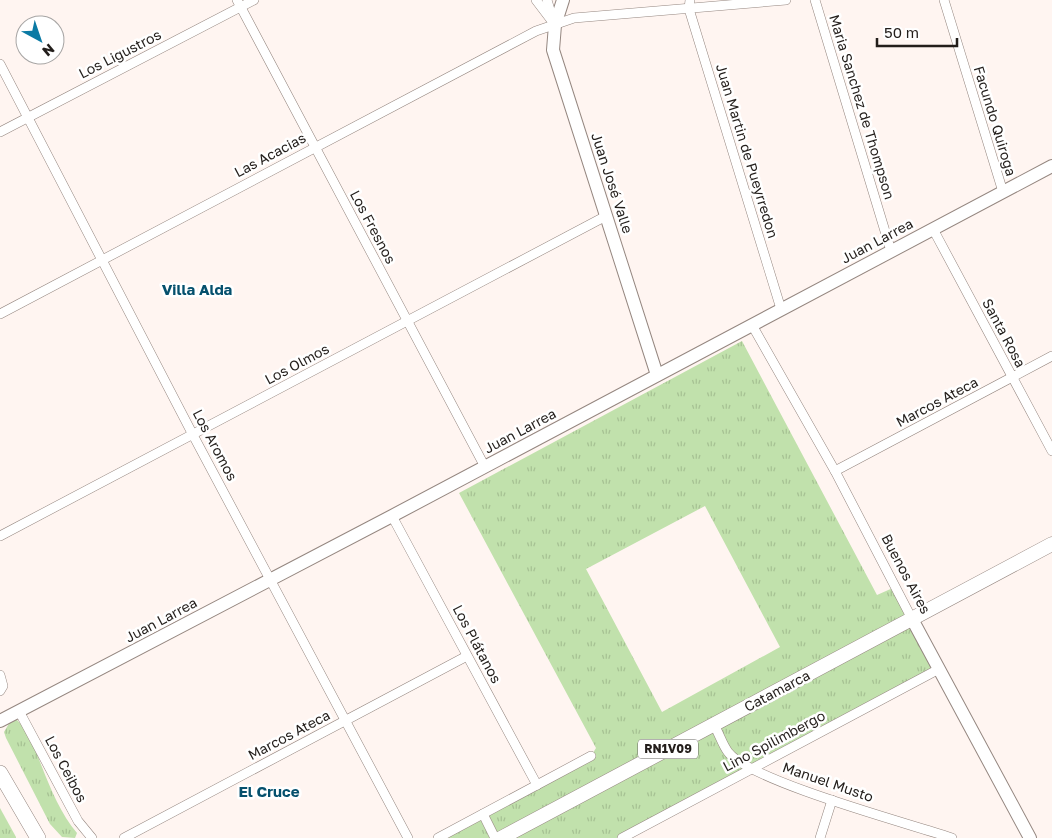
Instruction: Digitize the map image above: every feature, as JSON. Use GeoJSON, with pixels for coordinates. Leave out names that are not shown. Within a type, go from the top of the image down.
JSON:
{"type":"FeatureCollection","features":[{"type":"Feature","properties":{"kind":"highway"},"geometry":{"type":"LineString","coordinates":[[0,773],[38,838]]}},
{"type":"Feature","properties":{"kind":"highway"},"geometry":{"type":"LineString","coordinates":[[21,810],[30,838]]}},
{"type":"Feature","properties":{"kind":"highway"},"geometry":{"type":"LineString","coordinates":[[21,810],[47,838]]}},
{"type":"Feature","properties":{"kind":"main road","name":"Catamarca"},"geometry":{"type":"LineString","coordinates":[[501,838],[1052,544]]}},
{"type":"Feature","properties":{"kind":"street","name":"Los Ligustros"},"geometry":{"type":"LineString","coordinates":[[0,132],[239,3],[254,0]]}},
{"type":"Feature","properties":{"kind":"street"},"geometry":{"type":"LineString","coordinates":[[536,0],[555,25]]}},
{"type":"Feature","properties":{"kind":"street"},"geometry":{"type":"LineString","coordinates":[[547,0],[555,25]]}},
{"type":"Feature","properties":{"kind":"street","name":"Juan José Valle"},"geometry":{"type":"LineString","coordinates":[[563,0],[555,25],[554,50],[658,375]]}},
{"type":"Feature","properties":{"kind":"street","name":"Las Acacias"},"geometry":{"type":"LineString","coordinates":[[0,314],[536,31],[574,18],[689,4],[786,0]]}},
{"type":"Feature","properties":{"kind":"street","name":"Maria Sanchez de Thompson"},"geometry":{"type":"LineString","coordinates":[[815,0],[891,251]]}},
{"type":"Feature","properties":{"kind":"street","name":"Facundo Quiroga"},"geometry":{"type":"LineString","coordinates":[[944,0],[1003,192]]}},
{"type":"Feature","properties":{"kind":"street","name":"Los Fresnos"},"geometry":{"type":"LineString","coordinates":[[239,3],[485,467]]}},
{"type":"Feature","properties":{"kind":"street","name":"Juan Martin de Pueyrredon"},"geometry":{"type":"LineString","coordinates":[[689,4],[781,309]]}},
{"type":"Feature","properties":{"kind":"street","name":"Los Aromos"},"geometry":{"type":"LineString","coordinates":[[0,64],[193,435],[272,579],[408,838]]}},
{"type":"Feature","properties":{"kind":"street","name":"Juan Larrea"},"geometry":{"type":"LineString","coordinates":[[0,721],[485,467],[1052,166]]}},
{"type":"Feature","properties":{"kind":"street","name":"Los Olmos"},"geometry":{"type":"LineString","coordinates":[[0,536],[606,216]]}},
{"type":"Feature","properties":{"kind":"street","name":"Santa Rosa"},"geometry":{"type":"LineString","coordinates":[[933,229],[1052,451]]}},
{"type":"Feature","properties":{"kind":"street","name":"Buenos Aires"},"geometry":{"type":"LineString","coordinates":[[752,325],[835,471],[1030,838]]}},
{"type":"Feature","properties":{"kind":"street","name":"Marcos Ateca"},"geometry":{"type":"LineString","coordinates":[[835,471],[1052,356]]}},
{"type":"Feature","properties":{"kind":"street","name":"Los Plátanos"},"geometry":{"type":"LineString","coordinates":[[392,516],[537,785]]}},
{"type":"Feature","properties":{"kind":"street","name":"Marcos Ateca"},"geometry":{"type":"LineString","coordinates":[[124,838],[468,656]]}},
{"type":"Feature","properties":{"kind":"street","name":"Lino Spilimbergo"},"geometry":{"type":"LineString","coordinates":[[622,838],[939,669]]}},
{"type":"Feature","properties":{"kind":"street"},"geometry":{"type":"LineString","coordinates":[[0,675],[3,686],[0,691]]}},
{"type":"Feature","properties":{"kind":"street","name":"Los Ceibos"},"geometry":{"type":"LineString","coordinates":[[19,711],[78,821],[89,837]]}},
{"type":"Feature","properties":{"kind":"street","name":"Manuel Musto"},"geometry":{"type":"LineString","coordinates":[[714,725],[729,753],[752,768],[777,780],[832,800],[952,838]]}},
{"type":"Feature","properties":{"kind":"street"},"geometry":{"type":"LineString","coordinates":[[438,838],[591,756]]}},
{"type":"Feature","properties":{"kind":"street"},"geometry":{"type":"LineString","coordinates":[[820,838],[832,800]]}},
{"type":"Feature","properties":{"kind":"street"},"geometry":{"type":"LineString","coordinates":[[483,814],[495,838]]}},
{"type":"Feature","properties":{"kind":"green space"},"geometry":{"type":"Polygon","coordinates":[[[742,341],[877,595],[895,587],[939,669],[622,838],[438,838],[591,756],[596,748],[459,493],[742,341]],[[705,506],[586,569],[662,712],[780,647],[705,506]]]}},
{"type":"Feature","properties":{"kind":"green space"},"geometry":{"type":"Polygon","coordinates":[[[11,720],[17,720],[29,736],[57,801],[77,833],[75,838],[62,837],[50,824],[6,738],[4,732],[11,720]]]}},
{"type":"Feature","properties":{"kind":"green space"},"geometry":{"type":"Polygon","coordinates":[[[0,808],[16,837],[16,838],[0,838],[0,808]]]}},
{"type":"Feature","properties":{"kind":"district","name":"Villa Alda"},"geometry":{"type":"Point","coordinates":[197,290]}},
{"type":"Feature","properties":{"kind":"district","name":"El Cruce"},"geometry":{"type":"Point","coordinates":[269,792]}}]}
